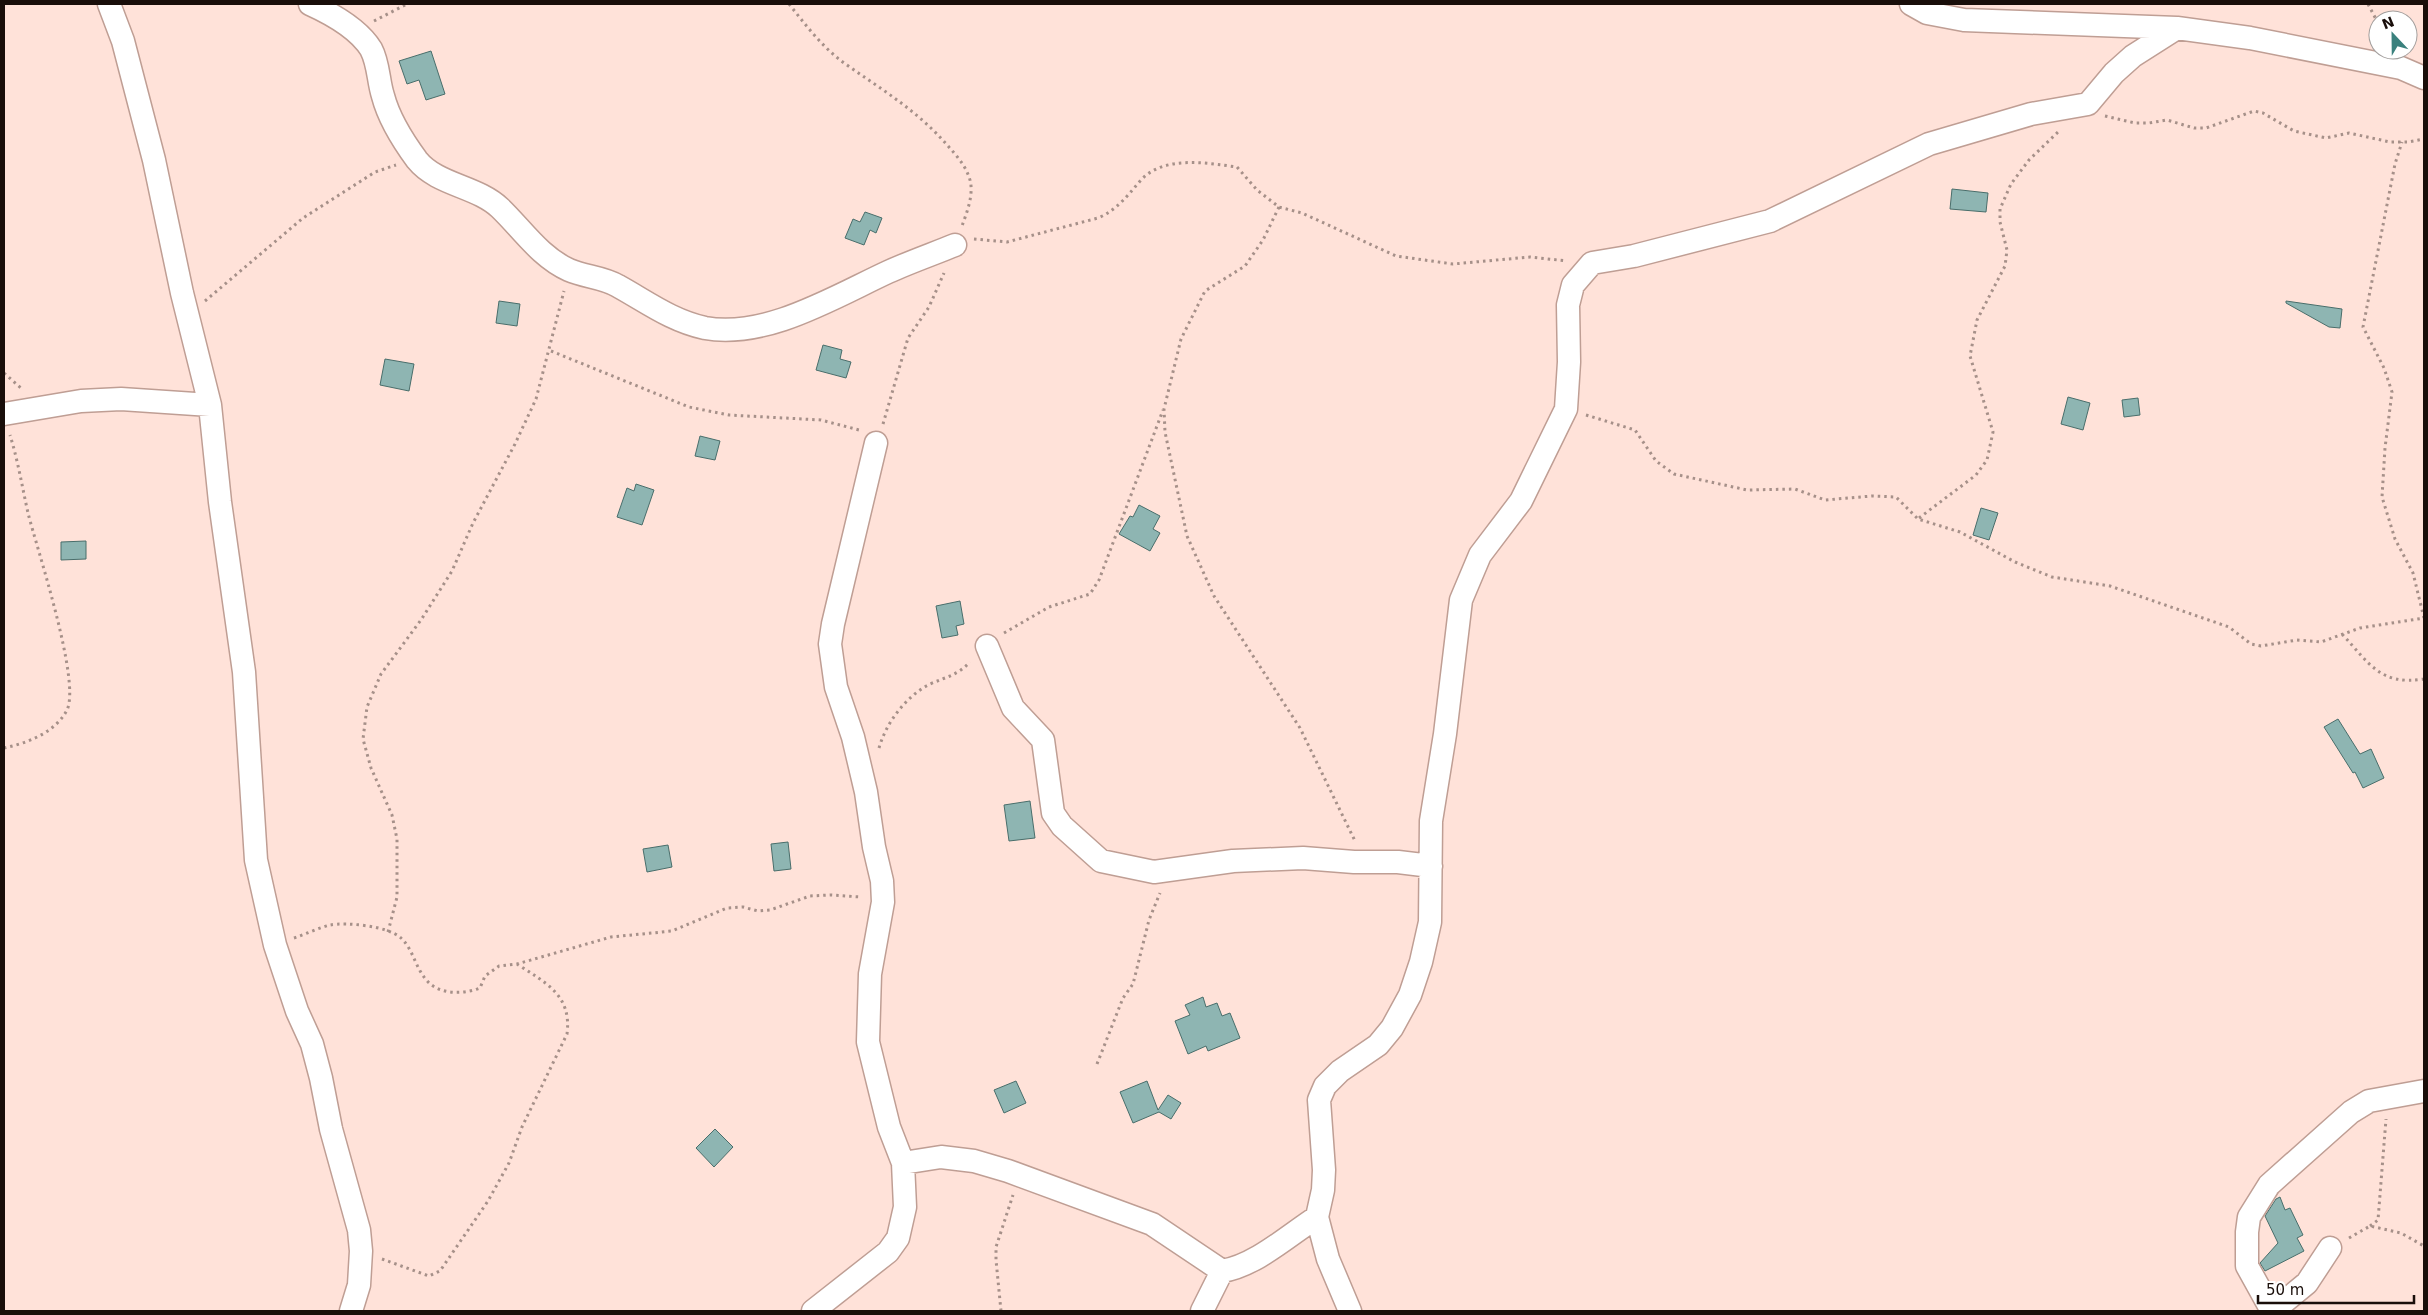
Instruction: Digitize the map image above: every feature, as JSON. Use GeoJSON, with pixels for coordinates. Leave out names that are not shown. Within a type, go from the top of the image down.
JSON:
{"type":"FeatureCollection","features":[{"type":"Feature","properties":{"kind":"street"},"geometry":{"type":"LineString","coordinates":[[109,4],[123,41],[154,160],[210,405],[220,502],[244,672],[256,860],[275,945],[298,1011],[312,1044],[331,1129],[355,1211],[361,1251],[359,1285],[351,1311]]}},
{"type":"Feature","properties":{"kind":"street"},"geometry":{"type":"LineString","coordinates":[[310,4],[356,31],[371,50],[377,64],[383,96],[392,120],[419,162],[441,178],[477,192],[499,206],[552,261],[569,270],[606,279],[663,314],[684,322],[706,328],[739,329],[772,323],[957,240]]}},
{"type":"Feature","properties":{"kind":"street"},"geometry":{"type":"LineString","coordinates":[[1911,4],[1928,13],[1964,20],[2177,28],[2250,38],[2420,69]]}},
{"type":"Feature","properties":{"kind":"street"},"geometry":{"type":"LineString","coordinates":[[1350,1311],[1328,1260],[1317,1217],[1323,1190],[1324,1170],[1319,1100],[1325,1086],[1340,1071],[1378,1046],[1392,1028],[1410,995],[1430,922],[1431,821],[1445,734],[1461,600],[1480,555],[1521,501],[1566,409],[1569,362],[1568,305],[1573,285],[1592,263],[1634,256],[1770,221],[1929,144],[2031,114],[2088,104],[2114,73],[2133,56],[2177,28]]}},
{"type":"Feature","properties":{"kind":"street"},"geometry":{"type":"LineString","coordinates":[[6,423],[81,402],[121,399],[210,405]]}},
{"type":"Feature","properties":{"kind":"street"},"geometry":{"type":"LineString","coordinates":[[813,1311],[888,1252],[898,1238],[905,1207],[903,1163],[889,1127],[868,1042],[870,974],[883,902],[882,881],[874,847],[866,792],[853,737],[836,688],[830,644],[833,624],[876,443]]}},
{"type":"Feature","properties":{"kind":"street"},"geometry":{"type":"LineString","coordinates":[[987,646],[1013,708],[1043,740],[1053,813],[1062,826],[1102,861],[1154,872],[1250,860],[1302,858],[1398,862],[1431,866]]}},
{"type":"Feature","properties":{"kind":"street"},"geometry":{"type":"LineString","coordinates":[[2330,1248],[2307,1283],[2273,1311],[2246,1266],[2249,1216],[2268,1185],[2324,1135],[2368,1101],[2387,1096],[2424,1091]]}},
{"type":"Feature","properties":{"kind":"street"},"geometry":{"type":"LineString","coordinates":[[903,1163],[941,1157],[974,1162],[1019,1176],[1152,1224],[1222,1271],[1234,1269],[1249,1262],[1317,1217]]}},
{"type":"Feature","properties":{"kind":"street"},"geometry":{"type":"LineString","coordinates":[[1202,1311],[1222,1271]]}},
{"type":"Feature","properties":{"kind":"path"},"geometry":{"type":"LineString","coordinates":[[356,31],[407,4]]}},
{"type":"Feature","properties":{"kind":"path"},"geometry":{"type":"LineString","coordinates":[[550,351],[689,406],[729,415],[821,420],[860,431],[876,443],[908,338],[929,307],[957,240],[969,205],[970,179],[960,160],[931,126],[906,104],[842,62],[824,45],[789,4]]}},
{"type":"Feature","properties":{"kind":"path"},"geometry":{"type":"LineString","coordinates":[[2088,104],[2081,111],[2135,122],[2149,123],[2167,120],[2194,128],[2206,128],[2254,111],[2263,113],[2294,130],[2326,138],[2349,133],[2402,142],[2424,139]]}},
{"type":"Feature","properties":{"kind":"path"},"geometry":{"type":"LineString","coordinates":[[1918,519],[1976,475],[1987,460],[1993,432],[1970,356],[1978,320],[2005,266],[2007,250],[2000,222],[2000,209],[2011,184],[2029,160],[2061,130]]}},
{"type":"Feature","properties":{"kind":"path"},"geometry":{"type":"LineString","coordinates":[[1566,409],[1635,430],[1656,461],[1674,474],[1747,490],[1795,489],[1825,500],[1872,496],[1896,498],[1918,519],[1960,532],[2016,562],[2052,577],[2110,586],[2228,626],[2251,644],[2261,646],[2297,640],[2321,642],[2342,634],[2382,624],[2424,618],[2413,573],[2395,539],[2382,497],[2384,448],[2392,392],[2384,368],[2363,327],[2394,164],[2402,142]]}},
{"type":"Feature","properties":{"kind":"path"},"geometry":{"type":"LineString","coordinates":[[188,315],[303,218],[335,196],[375,172],[392,166],[419,162]]}},
{"type":"Feature","properties":{"kind":"path"},"geometry":{"type":"LineString","coordinates":[[957,240],[1007,242],[1098,218],[1110,213],[1154,168],[1172,164],[1237,167],[1257,190],[1279,207],[1302,213],[1396,256],[1453,264],[1530,257],[1592,263]]}},
{"type":"Feature","properties":{"kind":"path"},"geometry":{"type":"LineString","coordinates":[[878,750],[898,710],[927,686],[955,676],[987,646],[1006,632],[1048,607],[1090,594],[1099,580],[1164,409],[1180,339],[1205,291],[1245,266],[1263,240],[1279,207]]}},
{"type":"Feature","properties":{"kind":"path"},"geometry":{"type":"LineString","coordinates":[[388,932],[397,897],[397,839],[392,815],[371,768],[364,739],[367,707],[381,674],[421,620],[452,571],[473,523],[536,399],[550,351],[569,270]]}},
{"type":"Feature","properties":{"kind":"path"},"geometry":{"type":"LineString","coordinates":[[1164,409],[1165,432],[1187,536],[1210,588],[1300,728],[1366,862]]}},
{"type":"Feature","properties":{"kind":"path"},"geometry":{"type":"LineString","coordinates":[[4,748],[35,738],[54,727],[68,709],[70,685],[57,618],[28,512],[20,466],[6,423]]}},
{"type":"Feature","properties":{"kind":"path"},"geometry":{"type":"LineString","coordinates":[[2342,634],[2377,671],[2393,680],[2406,682],[2424,679]]}},
{"type":"Feature","properties":{"kind":"path"},"geometry":{"type":"LineString","coordinates":[[1097,1064],[1124,998],[1133,984],[1149,920],[1171,870]]}},
{"type":"Feature","properties":{"kind":"path"},"geometry":{"type":"LineString","coordinates":[[275,945],[330,925],[348,924],[370,927],[402,938],[424,978],[435,987],[448,992],[480,988],[485,976],[499,966],[517,964],[611,937],[672,931],[727,908],[770,910],[810,896],[831,895],[853,896],[883,902]]}},
{"type":"Feature","properties":{"kind":"path"},"geometry":{"type":"LineString","coordinates":[[361,1251],[429,1276],[440,1271],[488,1201],[509,1162],[522,1128],[567,1034],[568,1027],[567,1009],[560,999],[546,983],[517,964]]}},
{"type":"Feature","properties":{"kind":"path"},"geometry":{"type":"LineString","coordinates":[[2330,1248],[2378,1220],[2381,1204],[2387,1096]]}},
{"type":"Feature","properties":{"kind":"path"},"geometry":{"type":"LineString","coordinates":[[1001,1311],[996,1247],[1019,1176]]}},
{"type":"Feature","properties":{"kind":"path"},"geometry":{"type":"LineString","coordinates":[[2370,1226],[2401,1233],[2424,1246]]}},
{"type":"Feature","properties":{"kind":"building"},"geometry":{"type":"Polygon","coordinates":[[[431,51],[445,94],[426,100],[419,80],[407,84],[399,61],[431,51]]]}},
{"type":"Feature","properties":{"kind":"building"},"geometry":{"type":"Polygon","coordinates":[[[1952,189],[1988,193],[1986,212],[1950,209],[1952,189]]]}},
{"type":"Feature","properties":{"kind":"building"},"geometry":{"type":"Polygon","coordinates":[[[865,212],[882,218],[876,233],[870,230],[864,245],[845,238],[853,219],[860,222],[865,212]]]}},
{"type":"Feature","properties":{"kind":"building"},"geometry":{"type":"Polygon","coordinates":[[[499,301],[520,304],[517,326],[496,323],[499,301]]]}},
{"type":"Feature","properties":{"kind":"building"},"geometry":{"type":"Polygon","coordinates":[[[2286,301],[2342,309],[2340,328],[2329,327],[2286,303],[2286,301]]]}},
{"type":"Feature","properties":{"kind":"building"},"geometry":{"type":"Polygon","coordinates":[[[823,345],[842,350],[840,359],[851,362],[846,378],[816,370],[823,345]]]}},
{"type":"Feature","properties":{"kind":"building"},"geometry":{"type":"Polygon","coordinates":[[[385,359],[414,364],[409,391],[380,385],[385,359]]]}},
{"type":"Feature","properties":{"kind":"building"},"geometry":{"type":"Polygon","coordinates":[[[2068,397],[2090,403],[2083,430],[2061,424],[2068,397]]]}},
{"type":"Feature","properties":{"kind":"building"},"geometry":{"type":"Polygon","coordinates":[[[2138,398],[2140,415],[2124,417],[2122,400],[2138,398]]]}},
{"type":"Feature","properties":{"kind":"building"},"geometry":{"type":"Polygon","coordinates":[[[700,436],[720,441],[715,460],[695,456],[700,436]]]}},
{"type":"Feature","properties":{"kind":"building"},"geometry":{"type":"Polygon","coordinates":[[[636,484],[654,490],[642,525],[617,517],[627,488],[634,491],[636,484]]]}},
{"type":"Feature","properties":{"kind":"building"},"geometry":{"type":"Polygon","coordinates":[[[1139,505],[1160,516],[1153,529],[1160,533],[1150,551],[1119,534],[1130,516],[1133,517],[1139,505]]]}},
{"type":"Feature","properties":{"kind":"building"},"geometry":{"type":"Polygon","coordinates":[[[1981,508],[1998,513],[1989,540],[1973,535],[1981,508]]]}},
{"type":"Feature","properties":{"kind":"building"},"geometry":{"type":"Polygon","coordinates":[[[86,541],[86,559],[61,560],[61,542],[86,541]]]}},
{"type":"Feature","properties":{"kind":"building"},"geometry":{"type":"Polygon","coordinates":[[[960,601],[964,624],[956,626],[958,635],[942,638],[936,606],[960,601]]]}},
{"type":"Feature","properties":{"kind":"building"},"geometry":{"type":"Polygon","coordinates":[[[2338,719],[2360,754],[2371,749],[2384,778],[2363,788],[2355,772],[2353,773],[2324,727],[2338,719]]]}},
{"type":"Feature","properties":{"kind":"building"},"geometry":{"type":"Polygon","coordinates":[[[1030,801],[1035,838],[1009,841],[1004,805],[1030,801]]]}},
{"type":"Feature","properties":{"kind":"building"},"geometry":{"type":"Polygon","coordinates":[[[788,842],[791,869],[774,871],[771,844],[788,842]]]}},
{"type":"Feature","properties":{"kind":"building"},"geometry":{"type":"Polygon","coordinates":[[[668,845],[672,867],[647,872],[643,849],[668,845]]]}},
{"type":"Feature","properties":{"kind":"building"},"geometry":{"type":"Polygon","coordinates":[[[1203,997],[1206,1007],[1217,1003],[1222,1016],[1230,1013],[1240,1038],[1208,1051],[1206,1046],[1188,1054],[1175,1021],[1190,1015],[1185,1005],[1203,997]]]}},
{"type":"Feature","properties":{"kind":"building"},"geometry":{"type":"Polygon","coordinates":[[[1016,1081],[1026,1103],[1004,1113],[994,1090],[1016,1081]]]}},
{"type":"Feature","properties":{"kind":"building"},"geometry":{"type":"Polygon","coordinates":[[[1147,1081],[1158,1110],[1168,1095],[1181,1103],[1171,1119],[1159,1112],[1133,1123],[1120,1092],[1147,1081]]]}},
{"type":"Feature","properties":{"kind":"building"},"geometry":{"type":"Polygon","coordinates":[[[715,1129],[733,1147],[714,1167],[696,1148],[715,1129]]]}},
{"type":"Feature","properties":{"kind":"building"},"geometry":{"type":"Polygon","coordinates":[[[2280,1197],[2285,1210],[2290,1208],[2303,1235],[2297,1238],[2304,1251],[2265,1271],[2260,1263],[2278,1243],[2265,1216],[2276,1199],[2280,1197]]]}}]}
